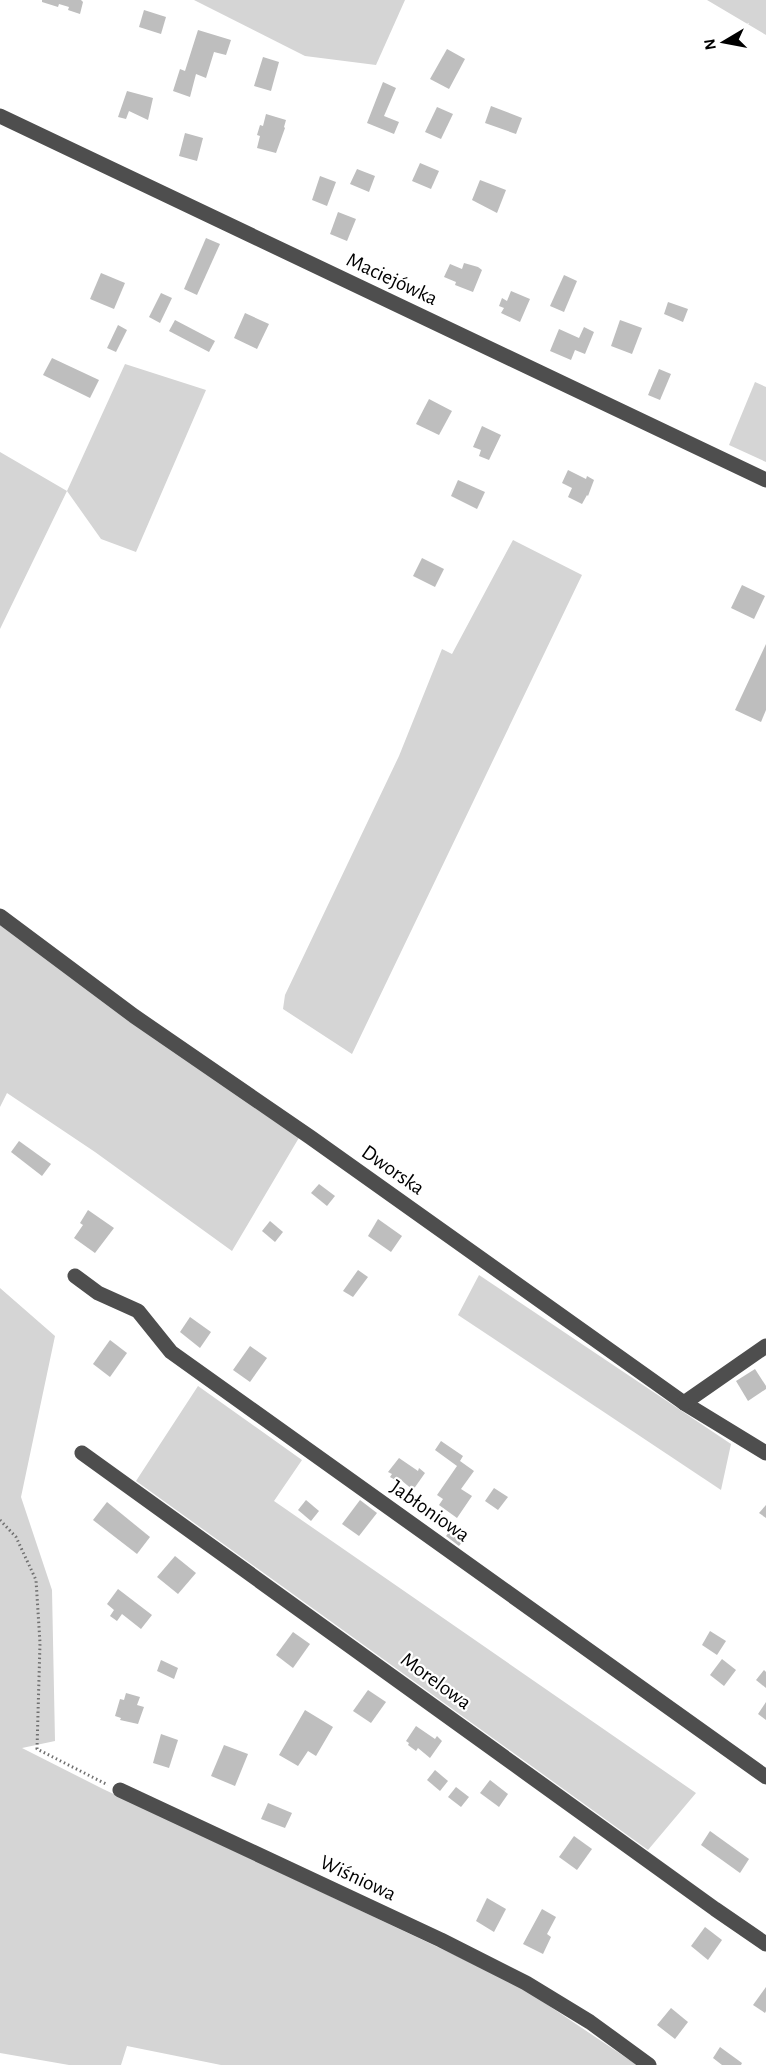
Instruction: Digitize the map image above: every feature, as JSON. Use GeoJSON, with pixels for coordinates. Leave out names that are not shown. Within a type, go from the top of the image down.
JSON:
{"type":"FeatureCollection","features":[{"type":"Feature","properties":{"kind":"street","name":"Maciejówka"},"geometry":{"type":"LineString","coordinates":[[0,116],[766,480]]}},
{"type":"Feature","properties":{"kind":"street","name":"Dworska"},"geometry":{"type":"LineString","coordinates":[[0,916],[134,1016],[310,1137],[684,1403],[766,1453]]}},
{"type":"Feature","properties":{"kind":"street","name":"Jabłoniowa"},"geometry":{"type":"LineString","coordinates":[[75,1276],[98,1293],[138,1311],[171,1352],[766,1777]]}},
{"type":"Feature","properties":{"kind":"street"},"geometry":{"type":"LineString","coordinates":[[684,1403],[766,1346]]}},
{"type":"Feature","properties":{"kind":"street","name":"Morelowa"},"geometry":{"type":"LineString","coordinates":[[82,1453],[714,1909],[766,1944]]}},
{"type":"Feature","properties":{"kind":"street","name":"Wiśniowa"},"geometry":{"type":"LineString","coordinates":[[120,1790],[421,1931],[526,1983],[590,2022],[649,2065]]}},
{"type":"Feature","properties":{"kind":"path"},"geometry":{"type":"LineString","coordinates":[[0,1520],[16,1537],[36,1580],[40,1642],[38,1749],[120,1790]]}},
{"type":"Feature","properties":{"kind":"shaded area"},"geometry":{"type":"Polygon","coordinates":[[[194,0],[405,0],[376,65],[305,56],[194,0]]]}},
{"type":"Feature","properties":{"kind":"shaded area"},"geometry":{"type":"Polygon","coordinates":[[[707,0],[766,0],[766,35],[707,0]]]}},
{"type":"Feature","properties":{"kind":"shaded area"},"geometry":{"type":"Polygon","coordinates":[[[125,364],[206,390],[136,552],[101,539],[67,491],[125,364]]]}},
{"type":"Feature","properties":{"kind":"shaded area"},"geometry":{"type":"Polygon","coordinates":[[[755,382],[766,387],[766,462],[729,445],[755,382]]]}},
{"type":"Feature","properties":{"kind":"shaded area"},"geometry":{"type":"Polygon","coordinates":[[[0,452],[67,491],[0,629],[0,452]]]}},
{"type":"Feature","properties":{"kind":"shaded area"},"geometry":{"type":"Polygon","coordinates":[[[513,540],[582,575],[352,1054],[283,1009],[285,995],[399,756],[442,649],[452,654],[513,540]]]}},
{"type":"Feature","properties":{"kind":"shaded area"},"geometry":{"type":"Polygon","coordinates":[[[0,920],[300,1136],[232,1251],[95,1152],[7,1093],[0,1107],[0,920]]]}},
{"type":"Feature","properties":{"kind":"shaded area"},"geometry":{"type":"Polygon","coordinates":[[[479,1275],[731,1444],[721,1490],[458,1315],[479,1275]]]}},
{"type":"Feature","properties":{"kind":"shaded area"},"geometry":{"type":"Polygon","coordinates":[[[0,1288],[55,1336],[21,1497],[52,1590],[55,1741],[22,1748],[103,1789],[518,1985],[637,2065],[221,2065],[127,2046],[121,2065],[69,2065],[0,2053],[0,1288]]]}},
{"type":"Feature","properties":{"kind":"shaded area"},"geometry":{"type":"Polygon","coordinates":[[[198,1386],[302,1460],[274,1501],[696,1793],[648,1850],[136,1481],[198,1386]]]}},
{"type":"Feature","properties":{"kind":"building"},"geometry":{"type":"Polygon","coordinates":[[[42,0],[81,0],[83,2],[80,14],[68,10],[69,7],[59,4],[58,7],[42,2],[42,0]]]}},
{"type":"Feature","properties":{"kind":"building"},"geometry":{"type":"Polygon","coordinates":[[[144,10],[166,17],[161,34],[139,27],[144,10]]]}},
{"type":"Feature","properties":{"kind":"building"},"geometry":{"type":"Polygon","coordinates":[[[198,30],[231,40],[226,55],[214,52],[206,78],[196,74],[190,97],[173,91],[180,69],[185,71],[198,30]]]}},
{"type":"Feature","properties":{"kind":"building"},"geometry":{"type":"Polygon","coordinates":[[[447,49],[465,59],[449,89],[430,79],[447,49]]]}},
{"type":"Feature","properties":{"kind":"building"},"geometry":{"type":"Polygon","coordinates":[[[263,57],[279,62],[271,91],[254,86],[263,57]]]}},
{"type":"Feature","properties":{"kind":"building"},"geometry":{"type":"Polygon","coordinates":[[[383,82],[396,88],[384,116],[399,122],[394,134],[367,123],[383,82]]]}},
{"type":"Feature","properties":{"kind":"building"},"geometry":{"type":"Polygon","coordinates":[[[127,91],[153,98],[148,120],[129,111],[126,119],[118,117],[127,91]]]}},
{"type":"Feature","properties":{"kind":"building"},"geometry":{"type":"Polygon","coordinates":[[[491,106],[522,118],[516,134],[485,123],[491,106]]]}},
{"type":"Feature","properties":{"kind":"building"},"geometry":{"type":"Polygon","coordinates":[[[437,107],[453,114],[441,139],[425,132],[437,107]]]}},
{"type":"Feature","properties":{"kind":"building"},"geometry":{"type":"Polygon","coordinates":[[[266,114],[286,120],[276,153],[257,148],[260,136],[257,135],[260,125],[263,126],[266,114]]]}},
{"type":"Feature","properties":{"kind":"building"},"geometry":{"type":"Polygon","coordinates":[[[185,133],[203,138],[197,161],[179,156],[185,133]]]}},
{"type":"Feature","properties":{"kind":"building"},"geometry":{"type":"Polygon","coordinates":[[[420,163],[439,171],[431,189],[412,181],[420,163]]]}},
{"type":"Feature","properties":{"kind":"building"},"geometry":{"type":"Polygon","coordinates":[[[357,169],[375,176],[369,192],[350,184],[357,169]]]}},
{"type":"Feature","properties":{"kind":"building"},"geometry":{"type":"Polygon","coordinates":[[[320,176],[336,182],[327,206],[312,200],[320,176]]]}},
{"type":"Feature","properties":{"kind":"building"},"geometry":{"type":"Polygon","coordinates":[[[480,180],[506,190],[497,213],[472,200],[480,180]]]}},
{"type":"Feature","properties":{"kind":"building"},"geometry":{"type":"Polygon","coordinates":[[[338,212],[356,219],[347,241],[330,234],[338,212]]]}},
{"type":"Feature","properties":{"kind":"building"},"geometry":{"type":"Polygon","coordinates":[[[206,238],[220,244],[197,295],[184,289],[206,238]]]}},
{"type":"Feature","properties":{"kind":"building"},"geometry":{"type":"Polygon","coordinates":[[[464,263],[482,270],[473,292],[455,285],[456,282],[444,277],[450,264],[462,269],[464,263]]]}},
{"type":"Feature","properties":{"kind":"building"},"geometry":{"type":"Polygon","coordinates":[[[101,273],[125,283],[114,309],[90,299],[101,273]]]}},
{"type":"Feature","properties":{"kind":"building"},"geometry":{"type":"Polygon","coordinates":[[[564,275],[577,281],[564,312],[550,306],[564,275]]]}},
{"type":"Feature","properties":{"kind":"building"},"geometry":{"type":"Polygon","coordinates":[[[511,291],[530,299],[520,322],[501,313],[504,308],[499,306],[502,298],[507,301],[511,291]]]}},
{"type":"Feature","properties":{"kind":"building"},"geometry":{"type":"Polygon","coordinates":[[[161,293],[172,298],[160,323],[149,317],[161,293]]]}},
{"type":"Feature","properties":{"kind":"building"},"geometry":{"type":"Polygon","coordinates":[[[668,302],[688,309],[683,322],[664,314],[668,302]]]}},
{"type":"Feature","properties":{"kind":"building"},"geometry":{"type":"Polygon","coordinates":[[[245,313],[269,324],[257,349],[234,338],[245,313]]]}},
{"type":"Feature","properties":{"kind":"building"},"geometry":{"type":"Polygon","coordinates":[[[175,320],[215,341],[209,352],[169,331],[175,320]]]}},
{"type":"Feature","properties":{"kind":"building"},"geometry":{"type":"Polygon","coordinates":[[[620,320],[642,328],[632,354],[611,346],[620,320]]]}},
{"type":"Feature","properties":{"kind":"building"},"geometry":{"type":"Polygon","coordinates":[[[118,325],[127,330],[116,352],[107,348],[118,325]]]}},
{"type":"Feature","properties":{"kind":"building"},"geometry":{"type":"Polygon","coordinates":[[[584,327],[594,332],[585,354],[575,350],[571,360],[550,351],[559,329],[579,338],[584,327]]]}},
{"type":"Feature","properties":{"kind":"building"},"geometry":{"type":"Polygon","coordinates":[[[52,358],[99,380],[90,398],[43,375],[52,358]]]}},
{"type":"Feature","properties":{"kind":"building"},"geometry":{"type":"Polygon","coordinates":[[[659,369],[671,374],[660,400],[648,395],[659,369]]]}},
{"type":"Feature","properties":{"kind":"building"},"geometry":{"type":"Polygon","coordinates":[[[429,399],[452,411],[439,435],[416,424],[429,399]]]}},
{"type":"Feature","properties":{"kind":"building"},"geometry":{"type":"Polygon","coordinates":[[[482,426],[501,435],[489,460],[479,456],[481,450],[473,447],[482,426]]]}},
{"type":"Feature","properties":{"kind":"building"},"geometry":{"type":"Polygon","coordinates":[[[568,470],[586,479],[587,476],[594,480],[582,504],[568,497],[572,488],[562,483],[568,470]]]}},
{"type":"Feature","properties":{"kind":"building"},"geometry":{"type":"Polygon","coordinates":[[[458,480],[485,492],[477,509],[451,496],[458,480]]]}},
{"type":"Feature","properties":{"kind":"building"},"geometry":{"type":"Polygon","coordinates":[[[422,558],[444,569],[435,587],[413,576],[422,558]]]}},
{"type":"Feature","properties":{"kind":"building"},"geometry":{"type":"Polygon","coordinates":[[[742,585],[765,596],[754,619],[731,608],[742,585]]]}},
{"type":"Feature","properties":{"kind":"building"},"geometry":{"type":"Polygon","coordinates":[[[766,644],[766,710],[761,722],[735,710],[766,644]]]}},
{"type":"Feature","properties":{"kind":"building"},"geometry":{"type":"Polygon","coordinates":[[[19,1141],[51,1164],[42,1176],[11,1152],[19,1141]]]}},
{"type":"Feature","properties":{"kind":"building"},"geometry":{"type":"Polygon","coordinates":[[[319,1184],[335,1196],[327,1206],[311,1193],[319,1184]]]}},
{"type":"Feature","properties":{"kind":"building"},"geometry":{"type":"Polygon","coordinates":[[[88,1210],[114,1228],[95,1253],[74,1238],[83,1225],[80,1223],[88,1210]]]}},
{"type":"Feature","properties":{"kind":"building"},"geometry":{"type":"Polygon","coordinates":[[[378,1219],[402,1236],[391,1252],[368,1236],[378,1219]]]}},
{"type":"Feature","properties":{"kind":"building"},"geometry":{"type":"Polygon","coordinates":[[[270,1221],[283,1232],[275,1242],[262,1231],[270,1221]]]}},
{"type":"Feature","properties":{"kind":"building"},"geometry":{"type":"Polygon","coordinates":[[[358,1270],[368,1277],[353,1297],[343,1291],[358,1270]]]}},
{"type":"Feature","properties":{"kind":"building"},"geometry":{"type":"Polygon","coordinates":[[[190,1317],[211,1332],[200,1348],[180,1332],[190,1317]]]}},
{"type":"Feature","properties":{"kind":"building"},"geometry":{"type":"Polygon","coordinates":[[[110,1340],[127,1353],[110,1377],[93,1364],[110,1340]]]}},
{"type":"Feature","properties":{"kind":"building"},"geometry":{"type":"Polygon","coordinates":[[[250,1346],[267,1358],[250,1382],[233,1370],[250,1346]]]}},
{"type":"Feature","properties":{"kind":"building"},"geometry":{"type":"Polygon","coordinates":[[[755,1369],[766,1389],[748,1401],[736,1381],[755,1369]]]}},
{"type":"Feature","properties":{"kind":"building"},"geometry":{"type":"Polygon","coordinates":[[[441,1441],[463,1456],[460,1461],[474,1471],[461,1489],[472,1496],[457,1518],[439,1505],[443,1499],[437,1495],[457,1466],[435,1450],[441,1441]]]}},
{"type":"Feature","properties":{"kind":"building"},"geometry":{"type":"Polygon","coordinates":[[[399,1458],[425,1473],[413,1490],[401,1480],[399,1482],[390,1477],[392,1474],[388,1472],[399,1458]]]}},
{"type":"Feature","properties":{"kind":"building"},"geometry":{"type":"Polygon","coordinates":[[[494,1488],[508,1497],[498,1510],[485,1501],[494,1488]]]}},
{"type":"Feature","properties":{"kind":"building"},"geometry":{"type":"Polygon","coordinates":[[[306,1500],[319,1511],[311,1521],[298,1510],[306,1500]]]}},
{"type":"Feature","properties":{"kind":"building"},"geometry":{"type":"Polygon","coordinates":[[[360,1500],[377,1513],[359,1536],[342,1524],[360,1500]]]}},
{"type":"Feature","properties":{"kind":"building"},"geometry":{"type":"Polygon","coordinates":[[[107,1502],[150,1537],[137,1554],[93,1520],[107,1502]]]}},
{"type":"Feature","properties":{"kind":"building"},"geometry":{"type":"Polygon","coordinates":[[[766,1505],[766,1518],[759,1513],[766,1505]]]}},
{"type":"Feature","properties":{"kind":"building"},"geometry":{"type":"Polygon","coordinates":[[[454,1526],[467,1536],[459,1546],[446,1536],[454,1526]]]}},
{"type":"Feature","properties":{"kind":"building"},"geometry":{"type":"Polygon","coordinates":[[[175,1556],[196,1573],[178,1594],[157,1577],[175,1556]]]}},
{"type":"Feature","properties":{"kind":"building"},"geometry":{"type":"Polygon","coordinates":[[[118,1589],[152,1615],[141,1629],[122,1614],[117,1621],[110,1616],[114,1610],[107,1604],[118,1589]]]}},
{"type":"Feature","properties":{"kind":"building"},"geometry":{"type":"Polygon","coordinates":[[[710,1631],[726,1641],[717,1655],[702,1645],[710,1631]]]}},
{"type":"Feature","properties":{"kind":"building"},"geometry":{"type":"Polygon","coordinates":[[[293,1632],[310,1644],[293,1668],[276,1655],[293,1632]]]}},
{"type":"Feature","properties":{"kind":"building"},"geometry":{"type":"Polygon","coordinates":[[[722,1659],[736,1670],[724,1686],[710,1675],[722,1659]]]}},
{"type":"Feature","properties":{"kind":"building"},"geometry":{"type":"Polygon","coordinates":[[[161,1660],[178,1668],[174,1679],[157,1671],[161,1660]]]}},
{"type":"Feature","properties":{"kind":"building"},"geometry":{"type":"Polygon","coordinates":[[[764,1670],[766,1672],[766,1688],[756,1680],[764,1670]]]}},
{"type":"Feature","properties":{"kind":"building"},"geometry":{"type":"Polygon","coordinates":[[[368,1690],[386,1702],[371,1723],[353,1711],[368,1690]]]}},
{"type":"Feature","properties":{"kind":"building"},"geometry":{"type":"Polygon","coordinates":[[[126,1693],[140,1697],[137,1705],[144,1707],[138,1724],[120,1720],[121,1718],[115,1716],[120,1699],[124,1700],[126,1693]]]}},
{"type":"Feature","properties":{"kind":"building"},"geometry":{"type":"Polygon","coordinates":[[[766,1702],[766,1720],[758,1714],[766,1702]]]}},
{"type":"Feature","properties":{"kind":"building"},"geometry":{"type":"Polygon","coordinates":[[[305,1710],[333,1727],[316,1756],[308,1751],[298,1766],[279,1755],[305,1710]]]}},
{"type":"Feature","properties":{"kind":"building"},"geometry":{"type":"Polygon","coordinates":[[[416,1726],[435,1739],[437,1736],[442,1741],[430,1758],[418,1748],[416,1751],[406,1741],[416,1726]]]}},
{"type":"Feature","properties":{"kind":"building"},"geometry":{"type":"Polygon","coordinates":[[[161,1734],[178,1740],[169,1768],[153,1763],[161,1734]]]}},
{"type":"Feature","properties":{"kind":"building"},"geometry":{"type":"Polygon","coordinates":[[[224,1745],[248,1754],[235,1786],[211,1776],[224,1745]]]}},
{"type":"Feature","properties":{"kind":"building"},"geometry":{"type":"Polygon","coordinates":[[[435,1770],[448,1781],[440,1791],[427,1780],[435,1770]]]}},
{"type":"Feature","properties":{"kind":"building"},"geometry":{"type":"Polygon","coordinates":[[[490,1780],[508,1794],[499,1807],[480,1793],[490,1780]]]}},
{"type":"Feature","properties":{"kind":"building"},"geometry":{"type":"Polygon","coordinates":[[[456,1787],[469,1797],[461,1807],[448,1797],[456,1787]]]}},
{"type":"Feature","properties":{"kind":"building"},"geometry":{"type":"Polygon","coordinates":[[[268,1803],[292,1813],[285,1828],[261,1819],[268,1803]]]}},
{"type":"Feature","properties":{"kind":"building"},"geometry":{"type":"Polygon","coordinates":[[[710,1831],[749,1859],[740,1873],[701,1845],[710,1831]]]}},
{"type":"Feature","properties":{"kind":"building"},"geometry":{"type":"Polygon","coordinates":[[[574,1836],[592,1849],[577,1870],[559,1857],[574,1836]]]}},
{"type":"Feature","properties":{"kind":"building"},"geometry":{"type":"Polygon","coordinates":[[[487,1898],[506,1909],[494,1932],[476,1921],[487,1898]]]}},
{"type":"Feature","properties":{"kind":"building"},"geometry":{"type":"Polygon","coordinates":[[[542,1909],[556,1917],[547,1934],[551,1937],[543,1954],[523,1944],[542,1909]]]}},
{"type":"Feature","properties":{"kind":"building"},"geometry":{"type":"Polygon","coordinates":[[[705,1927],[722,1940],[708,1960],[691,1946],[705,1927]]]}},
{"type":"Feature","properties":{"kind":"building"},"geometry":{"type":"Polygon","coordinates":[[[766,1987],[766,2011],[765,2013],[753,2005],[766,1987]]]}},
{"type":"Feature","properties":{"kind":"building"},"geometry":{"type":"Polygon","coordinates":[[[671,2008],[688,2022],[675,2039],[657,2025],[671,2008]]]}},
{"type":"Feature","properties":{"kind":"building"},"geometry":{"type":"Polygon","coordinates":[[[720,2047],[742,2063],[741,2065],[722,2065],[713,2058],[720,2047]]]}}]}
